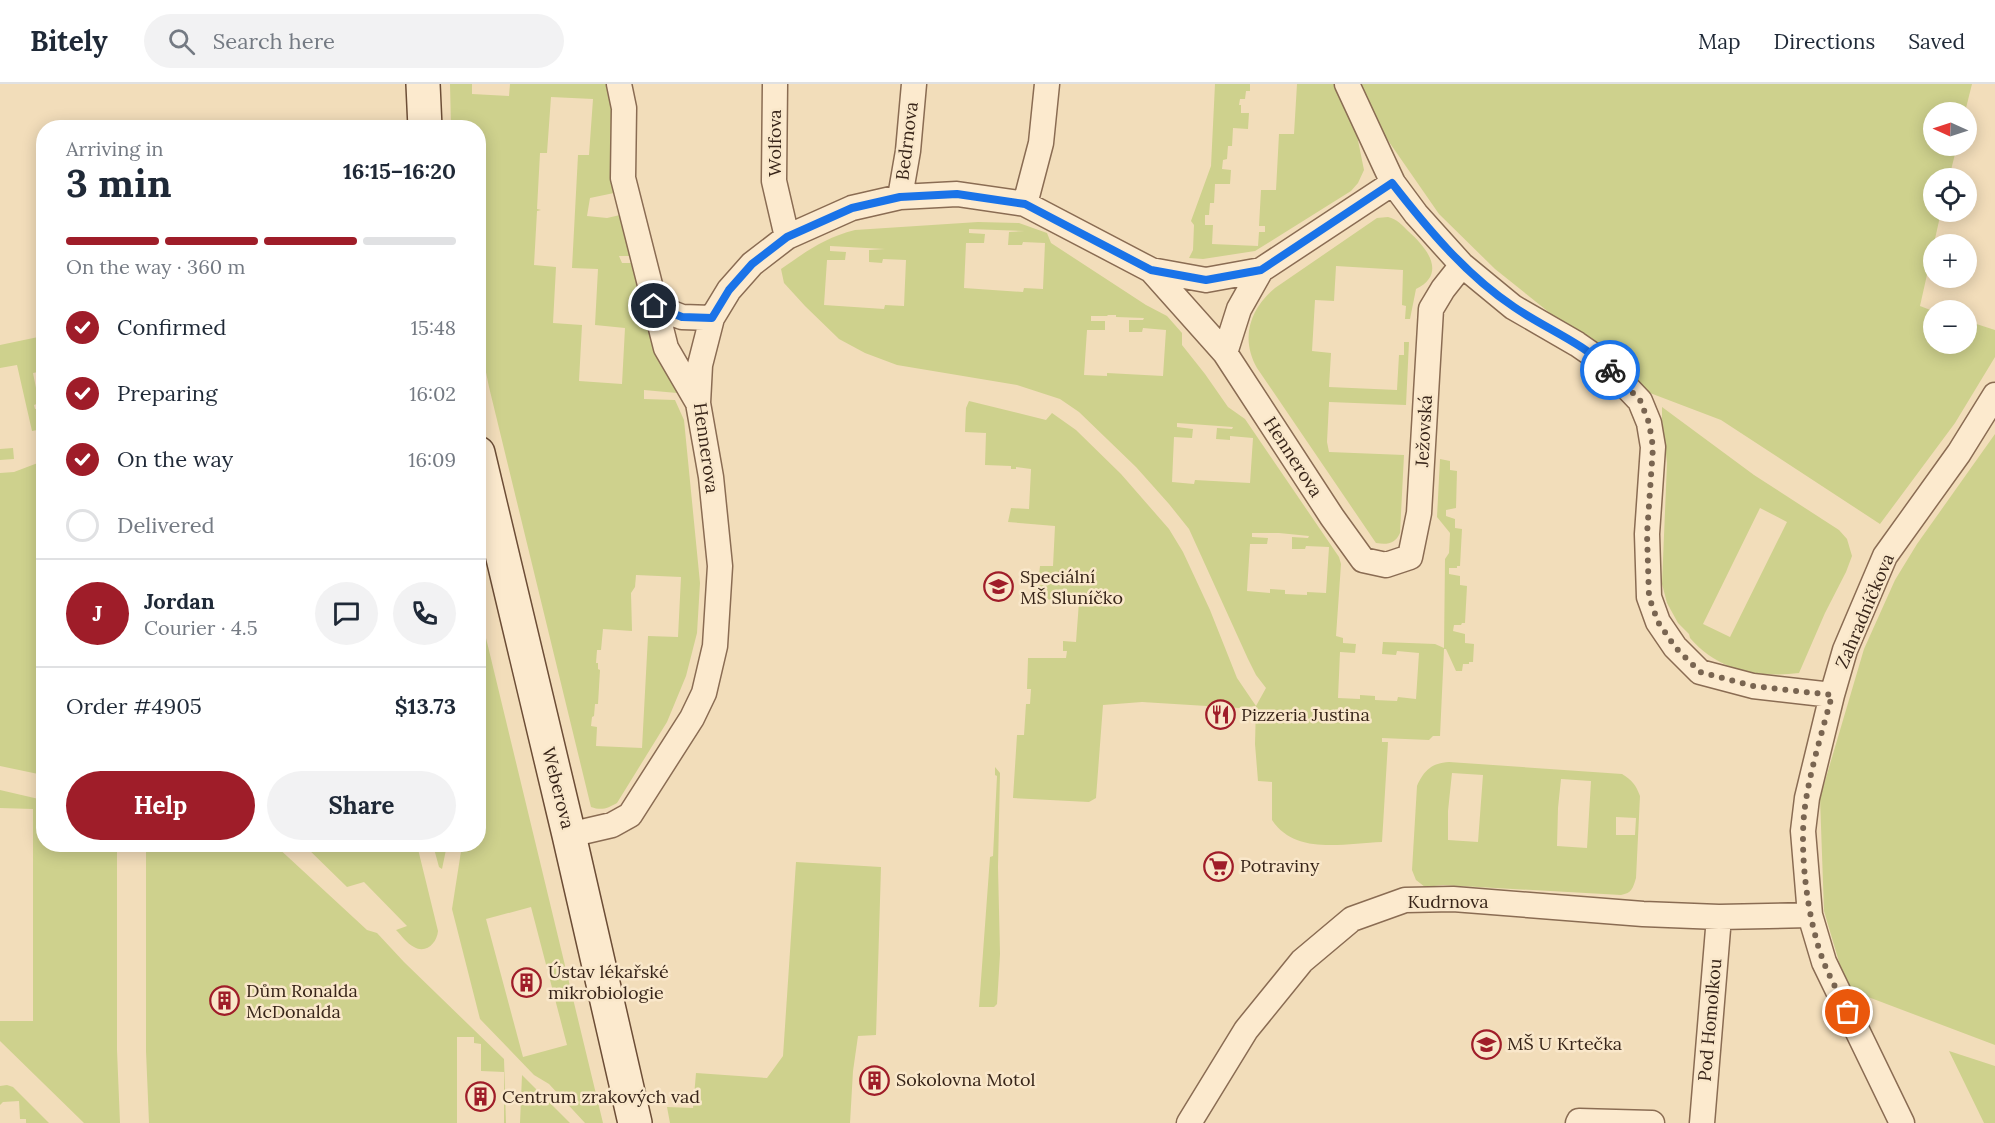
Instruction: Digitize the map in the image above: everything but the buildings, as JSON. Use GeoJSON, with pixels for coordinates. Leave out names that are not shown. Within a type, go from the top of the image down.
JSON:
{"type":"FeatureCollection","features":[{"type":"Feature","properties":{"kind":"street"},"geometry":{"type":"LineString","coordinates":[[423,84],[425,120]]}},
{"type":"Feature","properties":{"kind":"street"},"geometry":{"type":"LineString","coordinates":[[619,84],[624,108],[622,178],[666,348],[698,403]]}},
{"type":"Feature","properties":{"kind":"street","name":"Wolfova"},"geometry":{"type":"LineString","coordinates":[[775,84],[774,182],[787,237]]}},
{"type":"Feature","properties":{"kind":"street","name":"Bedrnova"},"geometry":{"type":"LineString","coordinates":[[900,197],[908,151],[914,84]]}},
{"type":"Feature","properties":{"kind":"street"},"geometry":{"type":"LineString","coordinates":[[1025,204],[1041,143],[1047,84]]}},
{"type":"Feature","properties":{"kind":"street"},"geometry":{"type":"LineString","coordinates":[[1347,84],[1392,183],[1462,265],[1513,307],[1577,344],[1603,363],[1640,400],[1649,423],[1653,447],[1647,534],[1649,597],[1658,622],[1675,647],[1700,672],[1753,686],[1832,695]]}},
{"type":"Feature","properties":{"kind":"street"},"geometry":{"type":"LineString","coordinates":[[1151,270],[1206,280],[1261,270],[1392,183]]}},
{"type":"Feature","properties":{"kind":"street","name":"Hennerova"},"geometry":{"type":"LineString","coordinates":[[569,835],[612,825],[630,815],[692,718],[704,693],[715,646],[720,566],[711,477],[698,403],[700,365],[712,318],[729,290],[752,264],[787,237],[852,208],[900,197],[957,194],[1025,204],[1151,270],[1225,353],[1332,517],[1363,560]]}},
{"type":"Feature","properties":{"kind":"street","name":"Ježovská"},"geometry":{"type":"LineString","coordinates":[[1363,560],[1386,565],[1410,557],[1419,513],[1431,309],[1462,265]]}},
{"type":"Feature","properties":{"kind":"street"},"geometry":{"type":"LineString","coordinates":[[1225,353],[1239,309],[1261,270]]}},
{"type":"Feature","properties":{"kind":"street"},"geometry":{"type":"LineString","coordinates":[[654,306],[682,317],[712,318]]}},
{"type":"Feature","properties":{"kind":"street","name":"Zahradníčkova"},"geometry":{"type":"LineString","coordinates":[[1902,1123],[1824,962],[1810,915],[1804,859],[1804,814],[1845,650],[1885,556],[1959,453],[1995,395]]}},
{"type":"Feature","properties":{"kind":"street","name":"Weberova"},"geometry":{"type":"LineString","coordinates":[[486,487],[635,1123]]}},
{"type":"Feature","properties":{"kind":"street","name":"Kudrnova"},"geometry":{"type":"LineString","coordinates":[[1189,1123],[1246,1030],[1302,961],[1352,920],[1405,900],[1437,899],[1719,917],[1810,915]]}},
{"type":"Feature","properties":{"kind":"street","name":"Pod Homolkou"},"geometry":{"type":"LineString","coordinates":[[1702,1123],[1719,917]]}},
{"type":"Feature","properties":{"kind":"street"},"geometry":{"type":"LineString","coordinates":[[1578,1123],[1579,1121],[1652,1123]]}},
{"type":"Feature","properties":{"kind":"green space"},"geometry":{"type":"Polygon","coordinates":[[[450,84],[472,84],[472,94],[509,96],[510,84],[607,84],[612,95],[610,161],[614,193],[590,198],[587,216],[607,218],[620,215],[630,256],[619,256],[622,263],[632,263],[662,362],[677,393],[644,390],[644,399],[675,400],[684,420],[700,583],[697,633],[686,676],[667,722],[617,803],[605,808],[591,807],[486,372],[486,120],[451,120],[450,84]],[[551,97],[547,153],[540,153],[537,209],[541,210],[537,211],[534,265],[556,267],[553,323],[582,325],[579,381],[622,384],[625,328],[595,325],[598,269],[572,268],[578,155],[589,155],[593,99],[551,97]],[[636,575],[635,587],[631,593],[632,631],[603,629],[601,650],[597,650],[596,663],[600,670],[598,704],[595,704],[591,726],[597,727],[596,746],[642,748],[648,636],[678,637],[681,577],[636,575]]]}},
{"type":"Feature","properties":{"kind":"green space"},"geometry":{"type":"Polygon","coordinates":[[[1215,84],[1250,84],[1250,91],[1246,91],[1245,99],[1240,99],[1239,105],[1241,105],[1241,113],[1249,113],[1248,129],[1233,128],[1232,146],[1228,146],[1227,159],[1223,160],[1222,169],[1231,170],[1230,184],[1215,184],[1214,203],[1210,203],[1209,215],[1205,215],[1205,225],[1213,225],[1212,244],[1258,246],[1259,232],[1265,232],[1265,226],[1259,226],[1261,190],[1276,190],[1279,134],[1294,134],[1297,84],[1339,84],[1349,96],[1364,170],[1351,191],[1255,251],[1203,259],[1189,258],[1193,250],[1194,225],[1191,221],[1211,166],[1215,84]]]}},
{"type":"Feature","properties":{"kind":"green space"},"geometry":{"type":"Polygon","coordinates":[[[1358,84],[1972,84],[1968,102],[1923,102],[1923,156],[1954,156],[1952,168],[1923,168],[1923,222],[1939,222],[1936,234],[1923,234],[1924,288],[1920,306],[1923,307],[1923,354],[1977,354],[1977,324],[1995,330],[1995,357],[1955,423],[1880,524],[1721,420],[1650,393],[1495,269],[1439,214],[1378,126],[1358,84]]]}},
{"type":"Feature","properties":{"kind":"green space"},"geometry":{"type":"Polygon","coordinates":[[[1388,217],[1399,222],[1415,237],[1431,260],[1431,275],[1426,283],[1416,289],[1410,319],[1405,319],[1406,306],[1402,305],[1403,270],[1336,266],[1334,301],[1315,300],[1312,351],[1331,353],[1329,387],[1397,390],[1399,355],[1404,355],[1404,342],[1409,342],[1406,405],[1329,402],[1327,442],[1329,452],[1404,455],[1400,533],[1393,542],[1384,544],[1376,543],[1257,368],[1249,346],[1249,335],[1250,325],[1259,305],[1275,288],[1377,218],[1388,217]]]}},
{"type":"Feature","properties":{"kind":"green space"},"geometry":{"type":"Polygon","coordinates":[[[978,222],[1019,223],[1047,233],[1051,243],[1146,305],[1167,316],[1182,333],[1182,345],[1228,407],[1245,419],[1339,557],[1341,564],[1336,636],[1343,638],[1343,643],[1356,644],[1355,653],[1340,652],[1338,698],[1360,699],[1360,695],[1375,696],[1375,700],[1397,701],[1398,697],[1416,699],[1419,653],[1397,651],[1396,655],[1382,654],[1383,642],[1435,644],[1444,648],[1445,559],[1449,553],[1450,533],[1437,517],[1440,459],[1450,461],[1450,470],[1457,471],[1456,508],[1446,510],[1446,516],[1455,519],[1455,528],[1462,529],[1460,566],[1449,568],[1449,574],[1460,576],[1460,585],[1467,586],[1465,623],[1454,625],[1453,631],[1465,634],[1465,643],[1474,644],[1473,662],[1463,664],[1462,671],[1456,671],[1444,649],[1440,736],[1433,736],[1429,740],[1382,738],[1382,742],[1388,742],[1382,842],[1337,845],[1308,843],[1294,839],[1272,820],[1272,782],[1258,781],[1255,744],[1256,706],[1266,688],[1248,659],[1189,529],[1136,467],[1079,412],[1060,399],[1017,385],[897,365],[865,353],[839,339],[784,283],[781,269],[825,241],[855,230],[978,222]],[[969,229],[969,233],[985,234],[984,243],[966,243],[964,288],[1023,292],[1024,288],[1043,289],[1045,243],[1023,242],[1022,245],[1008,245],[1009,232],[1025,231],[969,229]],[[830,246],[830,251],[846,252],[845,260],[827,260],[824,305],[884,309],[885,305],[904,306],[906,260],[883,259],[882,263],[869,262],[869,250],[885,249],[830,246]],[[1091,316],[1091,321],[1105,321],[1105,330],[1087,330],[1084,375],[1107,376],[1107,373],[1163,376],[1166,330],[1143,328],[1142,332],[1129,332],[1129,320],[1143,320],[1144,318],[1091,316]],[[1177,423],[1177,427],[1193,429],[1192,438],[1174,437],[1172,482],[1194,484],[1195,480],[1250,483],[1253,438],[1230,436],[1230,440],[1216,439],[1217,428],[1232,429],[1233,427],[1177,423]],[[1252,533],[1252,537],[1268,538],[1267,544],[1250,544],[1247,591],[1270,593],[1270,589],[1285,590],[1285,594],[1326,593],[1329,547],[1306,546],[1305,549],[1292,549],[1292,537],[1308,538],[1309,536],[1252,533]]]}},
{"type":"Feature","properties":{"kind":"green space"},"geometry":{"type":"Polygon","coordinates":[[[36,337],[36,372],[33,373],[36,388],[36,404],[34,405],[36,430],[32,431],[17,365],[0,368],[0,345],[36,337]]]}},
{"type":"Feature","properties":{"kind":"green space"},"geometry":{"type":"Polygon","coordinates":[[[969,401],[1046,420],[1052,413],[1076,430],[1121,474],[1169,529],[1183,552],[1210,610],[1237,678],[1256,706],[1239,708],[1142,702],[1103,705],[1096,798],[1089,802],[1013,798],[1017,735],[1024,735],[1026,704],[1030,704],[1031,689],[1027,689],[1028,658],[1066,658],[1067,651],[1063,651],[1063,641],[1076,642],[1079,602],[1032,598],[1034,586],[1043,585],[1044,575],[1039,575],[1040,566],[1053,566],[1055,526],[1008,522],[1011,508],[1029,509],[1031,469],[985,465],[986,433],[965,432],[966,408],[969,401]]]}},
{"type":"Feature","properties":{"kind":"green space"},"geometry":{"type":"Polygon","coordinates":[[[1662,407],[1754,475],[1839,530],[1847,539],[1852,556],[1799,673],[1754,673],[1726,665],[1701,649],[1690,638],[1667,603],[1662,584],[1667,463],[1662,407]],[[1760,508],[1703,624],[1730,637],[1787,522],[1760,508]]]}},
{"type":"Feature","properties":{"kind":"green space"},"geometry":{"type":"Polygon","coordinates":[[[1995,434],[1995,1045],[1847,989],[1824,911],[1820,798],[1864,649],[1895,580],[1917,544],[1995,434]]]}},
{"type":"Feature","properties":{"kind":"green space"},"geometry":{"type":"Polygon","coordinates":[[[13,448],[14,459],[0,460],[0,449],[13,448]]]}},
{"type":"Feature","properties":{"kind":"green space"},"geometry":{"type":"Polygon","coordinates":[[[36,464],[36,774],[0,766],[0,473],[14,472],[36,464]]]}},
{"type":"Feature","properties":{"kind":"green space"},"geometry":{"type":"Polygon","coordinates":[[[486,638],[603,1123],[585,1123],[549,1084],[534,1075],[480,1019],[452,909],[461,852],[486,852],[486,638]],[[531,907],[486,919],[523,1057],[567,1045],[531,907]]]}},
{"type":"Feature","properties":{"kind":"green space"},"geometry":{"type":"Polygon","coordinates":[[[1449,762],[1625,776],[1633,783],[1640,796],[1636,878],[1632,890],[1621,895],[1443,885],[1425,887],[1416,880],[1412,870],[1417,786],[1429,768],[1449,762]],[[1452,773],[1448,840],[1478,842],[1483,775],[1452,773]],[[1561,779],[1557,846],[1587,848],[1591,781],[1561,779]],[[1616,817],[1616,835],[1635,835],[1636,818],[1616,817]]]}},
{"type":"Feature","properties":{"kind":"green space"},"geometry":{"type":"Polygon","coordinates":[[[995,767],[1000,773],[998,867],[1000,954],[997,1004],[994,1007],[979,1007],[990,857],[993,856],[997,776],[995,767]]]}},
{"type":"Feature","properties":{"kind":"green space"},"geometry":{"type":"Polygon","coordinates":[[[0,790],[36,798],[36,852],[117,852],[117,1050],[120,1123],[84,1123],[0,1041],[0,1021],[33,1021],[33,809],[0,808],[0,790]]]}},
{"type":"Feature","properties":{"kind":"green space"},"geometry":{"type":"Polygon","coordinates":[[[146,852],[283,852],[367,930],[377,933],[504,1059],[506,1123],[504,1123],[504,1072],[481,1071],[481,1044],[474,1043],[474,1037],[457,1037],[457,1123],[149,1123],[146,1051],[146,852]]]}},
{"type":"Feature","properties":{"kind":"green space"},"geometry":{"type":"Polygon","coordinates":[[[311,852],[419,852],[438,931],[433,943],[423,949],[409,944],[396,930],[407,926],[364,882],[347,887],[311,852]]]}},
{"type":"Feature","properties":{"kind":"green space"},"geometry":{"type":"Polygon","coordinates":[[[435,852],[446,852],[442,869],[439,867],[435,852]]]}},
{"type":"Feature","properties":{"kind":"green space"},"geometry":{"type":"Polygon","coordinates":[[[796,862],[881,867],[876,1035],[858,1036],[850,1123],[670,1123],[667,1107],[693,1108],[696,1073],[767,1078],[783,1056],[796,862]]]}},
{"type":"Feature","properties":{"kind":"green space"},"geometry":{"type":"Polygon","coordinates":[[[1949,1051],[1995,1066],[1995,1123],[1984,1123],[1949,1051]]]}},
{"type":"Feature","properties":{"kind":"green space"},"geometry":{"type":"Polygon","coordinates":[[[522,1075],[570,1123],[520,1123],[522,1075]]]}},
{"type":"Feature","properties":{"kind":"green space"},"geometry":{"type":"Polygon","coordinates":[[[0,1086],[13,1087],[49,1123],[26,1123],[26,1119],[20,1119],[19,1101],[3,1102],[0,1105],[0,1086]]]}},
{"type":"Feature","properties":{"kind":"way so far"},"geometry":{"type":"LineString","coordinates":[[1610,370],[1640,400],[1649,423],[1653,447],[1647,534],[1649,597],[1658,622],[1675,647],[1700,672],[1753,686],[1832,695],[1804,814],[1804,859],[1810,915],[1824,962],[1848,1012]]}},
{"type":"Feature","properties":{"kind":"place","name":"Speciální MŠ Sluníčko"},"geometry":{"type":"Point","coordinates":[999,587]}},
{"type":"Feature","properties":{"kind":"place","name":"Pizzeria Justina"},"geometry":{"type":"Point","coordinates":[1220,715]}},
{"type":"Feature","properties":{"kind":"place","name":"Potraviny"},"geometry":{"type":"Point","coordinates":[1219,866]}},
{"type":"Feature","properties":{"kind":"place","name":"Ústav lékařské mikrobiologie"},"geometry":{"type":"Point","coordinates":[527,982]}},
{"type":"Feature","properties":{"kind":"place","name":"Dům Ronalda McDonalda"},"geometry":{"type":"Point","coordinates":[225,1001]}},
{"type":"Feature","properties":{"kind":"place","name":"MŠ U Krtečka"},"geometry":{"type":"Point","coordinates":[1486,1044]}},
{"type":"Feature","properties":{"kind":"place","name":"Sokolovna Motol"},"geometry":{"type":"Point","coordinates":[875,1080]}},
{"type":"Feature","properties":{"kind":"place","name":"Centrum zrakových vad"},"geometry":{"type":"Point","coordinates":[481,1097]}},
{"type":"Feature","properties":{"kind":"route"},"geometry":{"type":"LineString","coordinates":[[654,306],[682,317],[712,318],[729,290],[752,264],[787,237],[852,208],[900,197],[957,194],[1025,204],[1151,270],[1206,280],[1261,270],[1392,183],[1462,265],[1513,307],[1577,344],[1610,370]]}}]}
